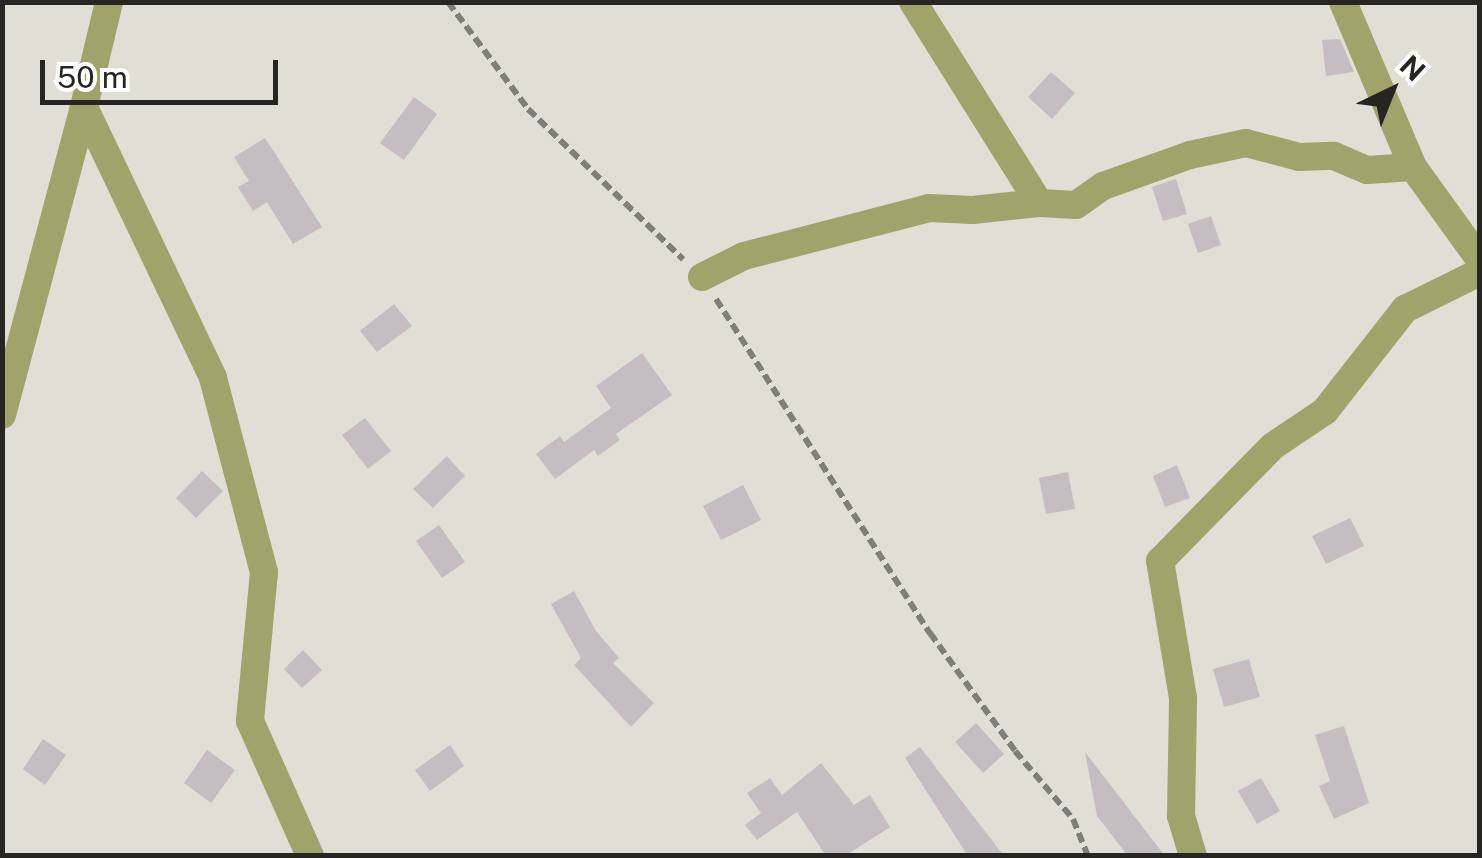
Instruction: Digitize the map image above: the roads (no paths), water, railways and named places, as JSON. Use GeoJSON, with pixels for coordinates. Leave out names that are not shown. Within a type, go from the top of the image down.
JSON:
{"type":"FeatureCollection","features":[{"type":"Feature","properties":{"kind":"street"},"geometry":{"type":"LineString","coordinates":[[2,414],[110,2]]}},
{"type":"Feature","properties":{"kind":"street"},"geometry":{"type":"LineString","coordinates":[[914,2],[1039,203]]}},
{"type":"Feature","properties":{"kind":"street"},"geometry":{"type":"LineString","coordinates":[[1343,2],[1413,167],[1480,260]]}},
{"type":"Feature","properties":{"kind":"street"},"geometry":{"type":"LineString","coordinates":[[84,107],[213,378],[264,572],[250,721],[310,856]]}},
{"type":"Feature","properties":{"kind":"street"},"geometry":{"type":"LineString","coordinates":[[702,277],[744,256],[929,208],[1076,205],[1103,186],[1190,155],[1246,144],[1298,157],[1334,156],[1367,170],[1413,167]]}},
{"type":"Feature","properties":{"kind":"street"},"geometry":{"type":"LineString","coordinates":[[1193,856],[1180,816],[1183,698],[1160,561],[1273,446],[1325,412],[1404,309],[1480,272]]}}]}
